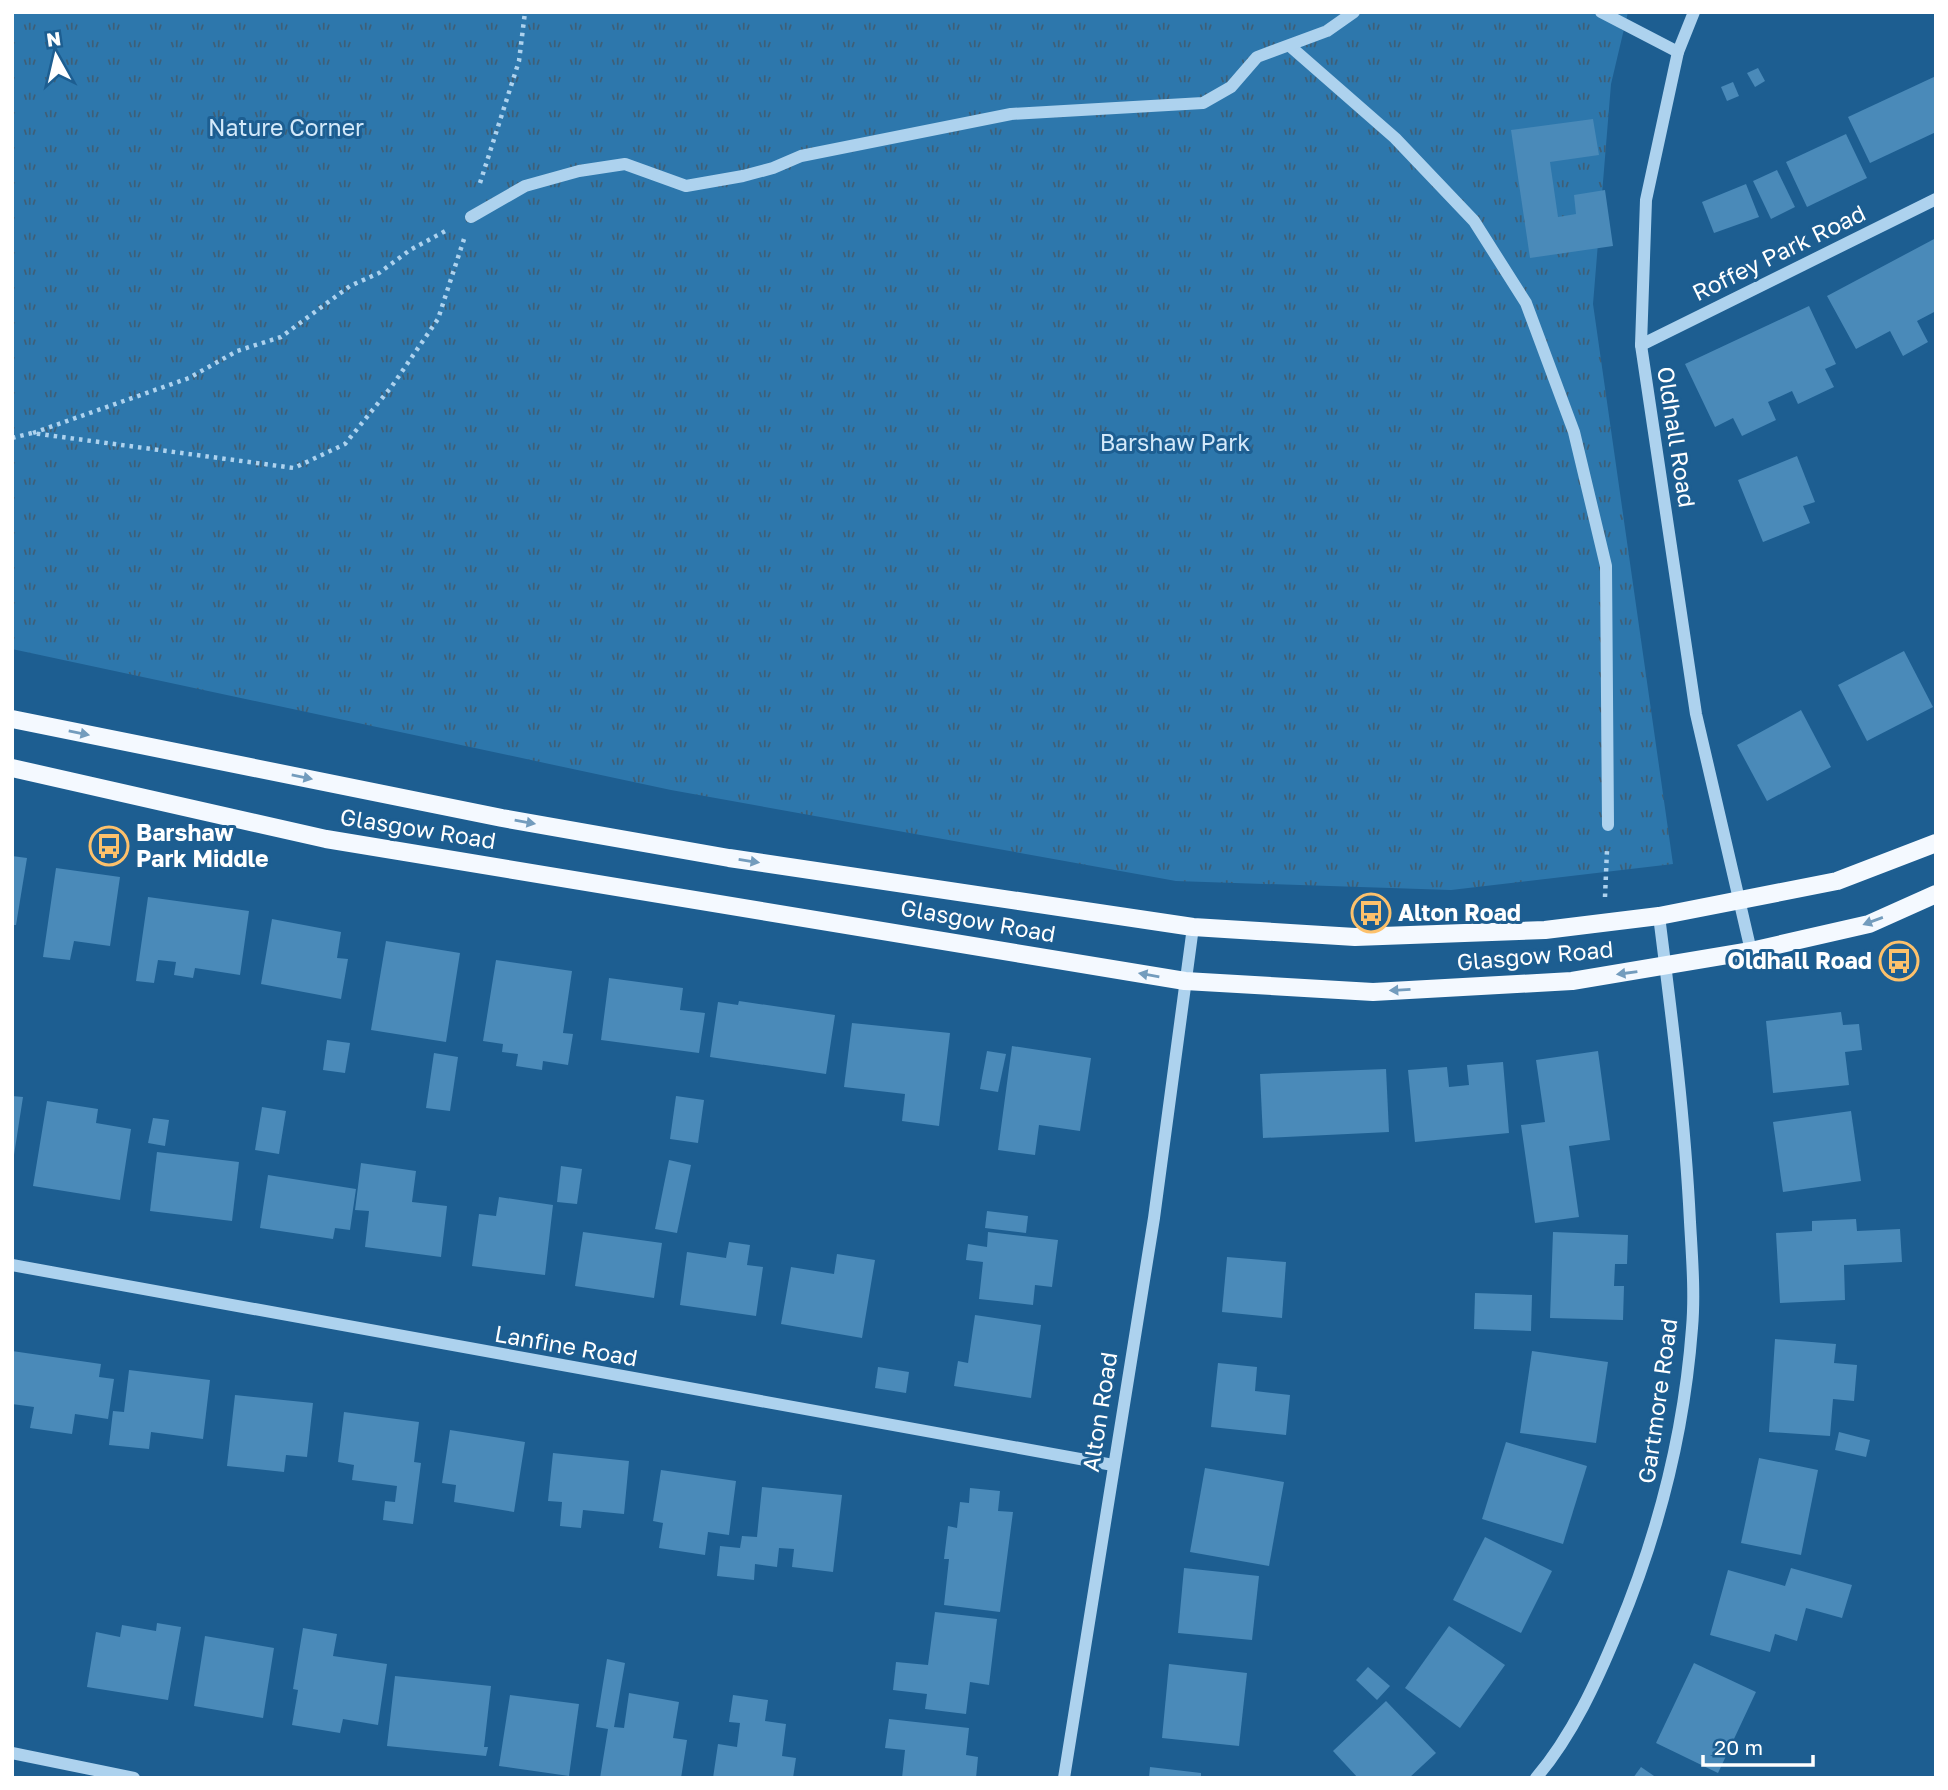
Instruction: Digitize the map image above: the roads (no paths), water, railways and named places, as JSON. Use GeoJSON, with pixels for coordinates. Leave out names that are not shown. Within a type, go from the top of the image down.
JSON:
{"type":"FeatureCollection","features":[{"type":"Feature","properties":{"kind":"main road","name":"Glasgow Road"},"geometry":{"type":"LineString","coordinates":[[12,719],[502,818],[1193,927],[1355,937],[1545,930],[1659,916],[1738,898],[1837,881],[1936,844]]}},
{"type":"Feature","properties":{"kind":"main road","name":"Glasgow Road"},"geometry":{"type":"LineString","coordinates":[[12,768],[326,839],[1185,981],[1373,992],[1572,981],[1666,968],[1869,923],[1936,894]]}},
{"type":"Feature","properties":{"kind":"street"},"geometry":{"type":"LineString","coordinates":[[471,217],[525,186],[625,164],[686,186],[743,176],[773,168],[801,156],[1011,114],[1203,103],[1231,87],[1257,58],[1327,31],[1353,12]]}},
{"type":"Feature","properties":{"kind":"street"},"geometry":{"type":"LineString","coordinates":[[1601,12],[1678,52]]}},
{"type":"Feature","properties":{"kind":"street","name":"Oldhall Road"},"geometry":{"type":"LineString","coordinates":[[1694,12],[1678,52],[1646,200],[1641,345],[1696,714],[1751,951]]}},
{"type":"Feature","properties":{"kind":"street"},"geometry":{"type":"LineString","coordinates":[[1291,47],[1395,138],[1474,221],[1526,303],[1574,432],[1606,566],[1608,825]]}},
{"type":"Feature","properties":{"kind":"street","name":"Roffey Park Road"},"geometry":{"type":"LineString","coordinates":[[1641,345],[1936,199]]}},
{"type":"Feature","properties":{"kind":"street","name":"Gartmore Road"},"geometry":{"type":"LineString","coordinates":[[1535,1778],[1594,1686],[1637,1584],[1665,1504],[1682,1414],[1693,1326],[1691,1238],[1687,1156],[1659,916]]}},
{"type":"Feature","properties":{"kind":"street","name":"Alton Road"},"geometry":{"type":"LineString","coordinates":[[1064,1778],[1154,1218],[1193,927]]}},
{"type":"Feature","properties":{"kind":"street","name":"Lanfine Road"},"geometry":{"type":"LineString","coordinates":[[12,1265],[1113,1465]]}},
{"type":"Feature","properties":{"kind":"street"},"geometry":{"type":"LineString","coordinates":[[12,1753],[134,1778]]}},
{"type":"Feature","properties":{"kind":"place","name":"Barshaw Park Middle"},"geometry":{"type":"Point","coordinates":[109,846]}},
{"type":"Feature","properties":{"kind":"place","name":"Alton Road"},"geometry":{"type":"Point","coordinates":[1371,913]}},
{"type":"Feature","properties":{"kind":"place","name":"Oldhall Road"},"geometry":{"type":"Point","coordinates":[1899,961]}},
{"type":"Feature","properties":{"kind":"park label","name":"Nature Corner"},"geometry":{"type":"Point","coordinates":[286,128]}},
{"type":"Feature","properties":{"kind":"park label","name":"Barshaw Park"},"geometry":{"type":"Point","coordinates":[1175,443]}}]}
